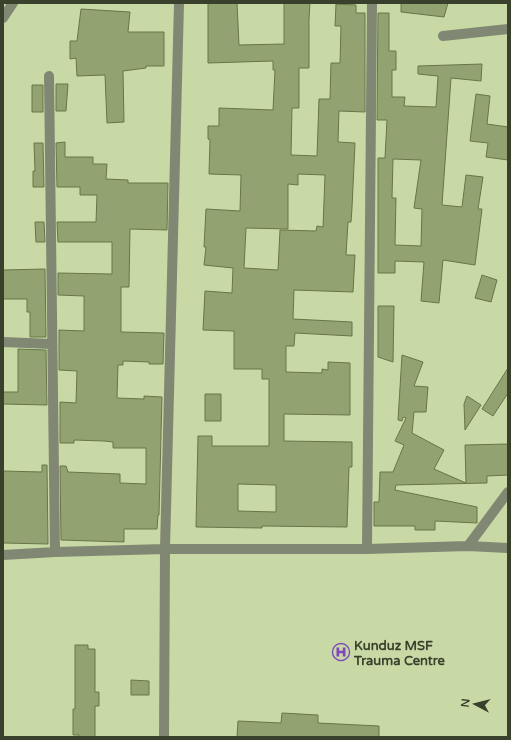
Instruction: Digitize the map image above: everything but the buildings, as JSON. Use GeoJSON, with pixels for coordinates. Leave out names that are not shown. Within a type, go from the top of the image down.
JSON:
{"type":"FeatureCollection","features":[{"type":"Feature","properties":{"kind":"street"},"geometry":{"type":"LineString","coordinates":[[3,18],[13,3]]}},
{"type":"Feature","properties":{"kind":"street"},"geometry":{"type":"LineString","coordinates":[[164,737],[165,549],[178,3]]}},
{"type":"Feature","properties":{"kind":"street"},"geometry":{"type":"LineString","coordinates":[[367,549],[372,3]]}},
{"type":"Feature","properties":{"kind":"street"},"geometry":{"type":"LineString","coordinates":[[443,36],[508,29]]}},
{"type":"Feature","properties":{"kind":"street"},"geometry":{"type":"LineString","coordinates":[[49,76],[55,552]]}},
{"type":"Feature","properties":{"kind":"street"},"geometry":{"type":"LineString","coordinates":[[3,342],[52,344]]}},
{"type":"Feature","properties":{"kind":"street"},"geometry":{"type":"LineString","coordinates":[[468,546],[508,492]]}},
{"type":"Feature","properties":{"kind":"street"},"geometry":{"type":"LineString","coordinates":[[3,555],[165,549],[367,549],[468,546],[508,548]]}},
{"type":"Feature","properties":{"kind":"place","name":"Kunduz MSF Trauma Centre"},"geometry":{"type":"Point","coordinates":[341,652]}}]}
